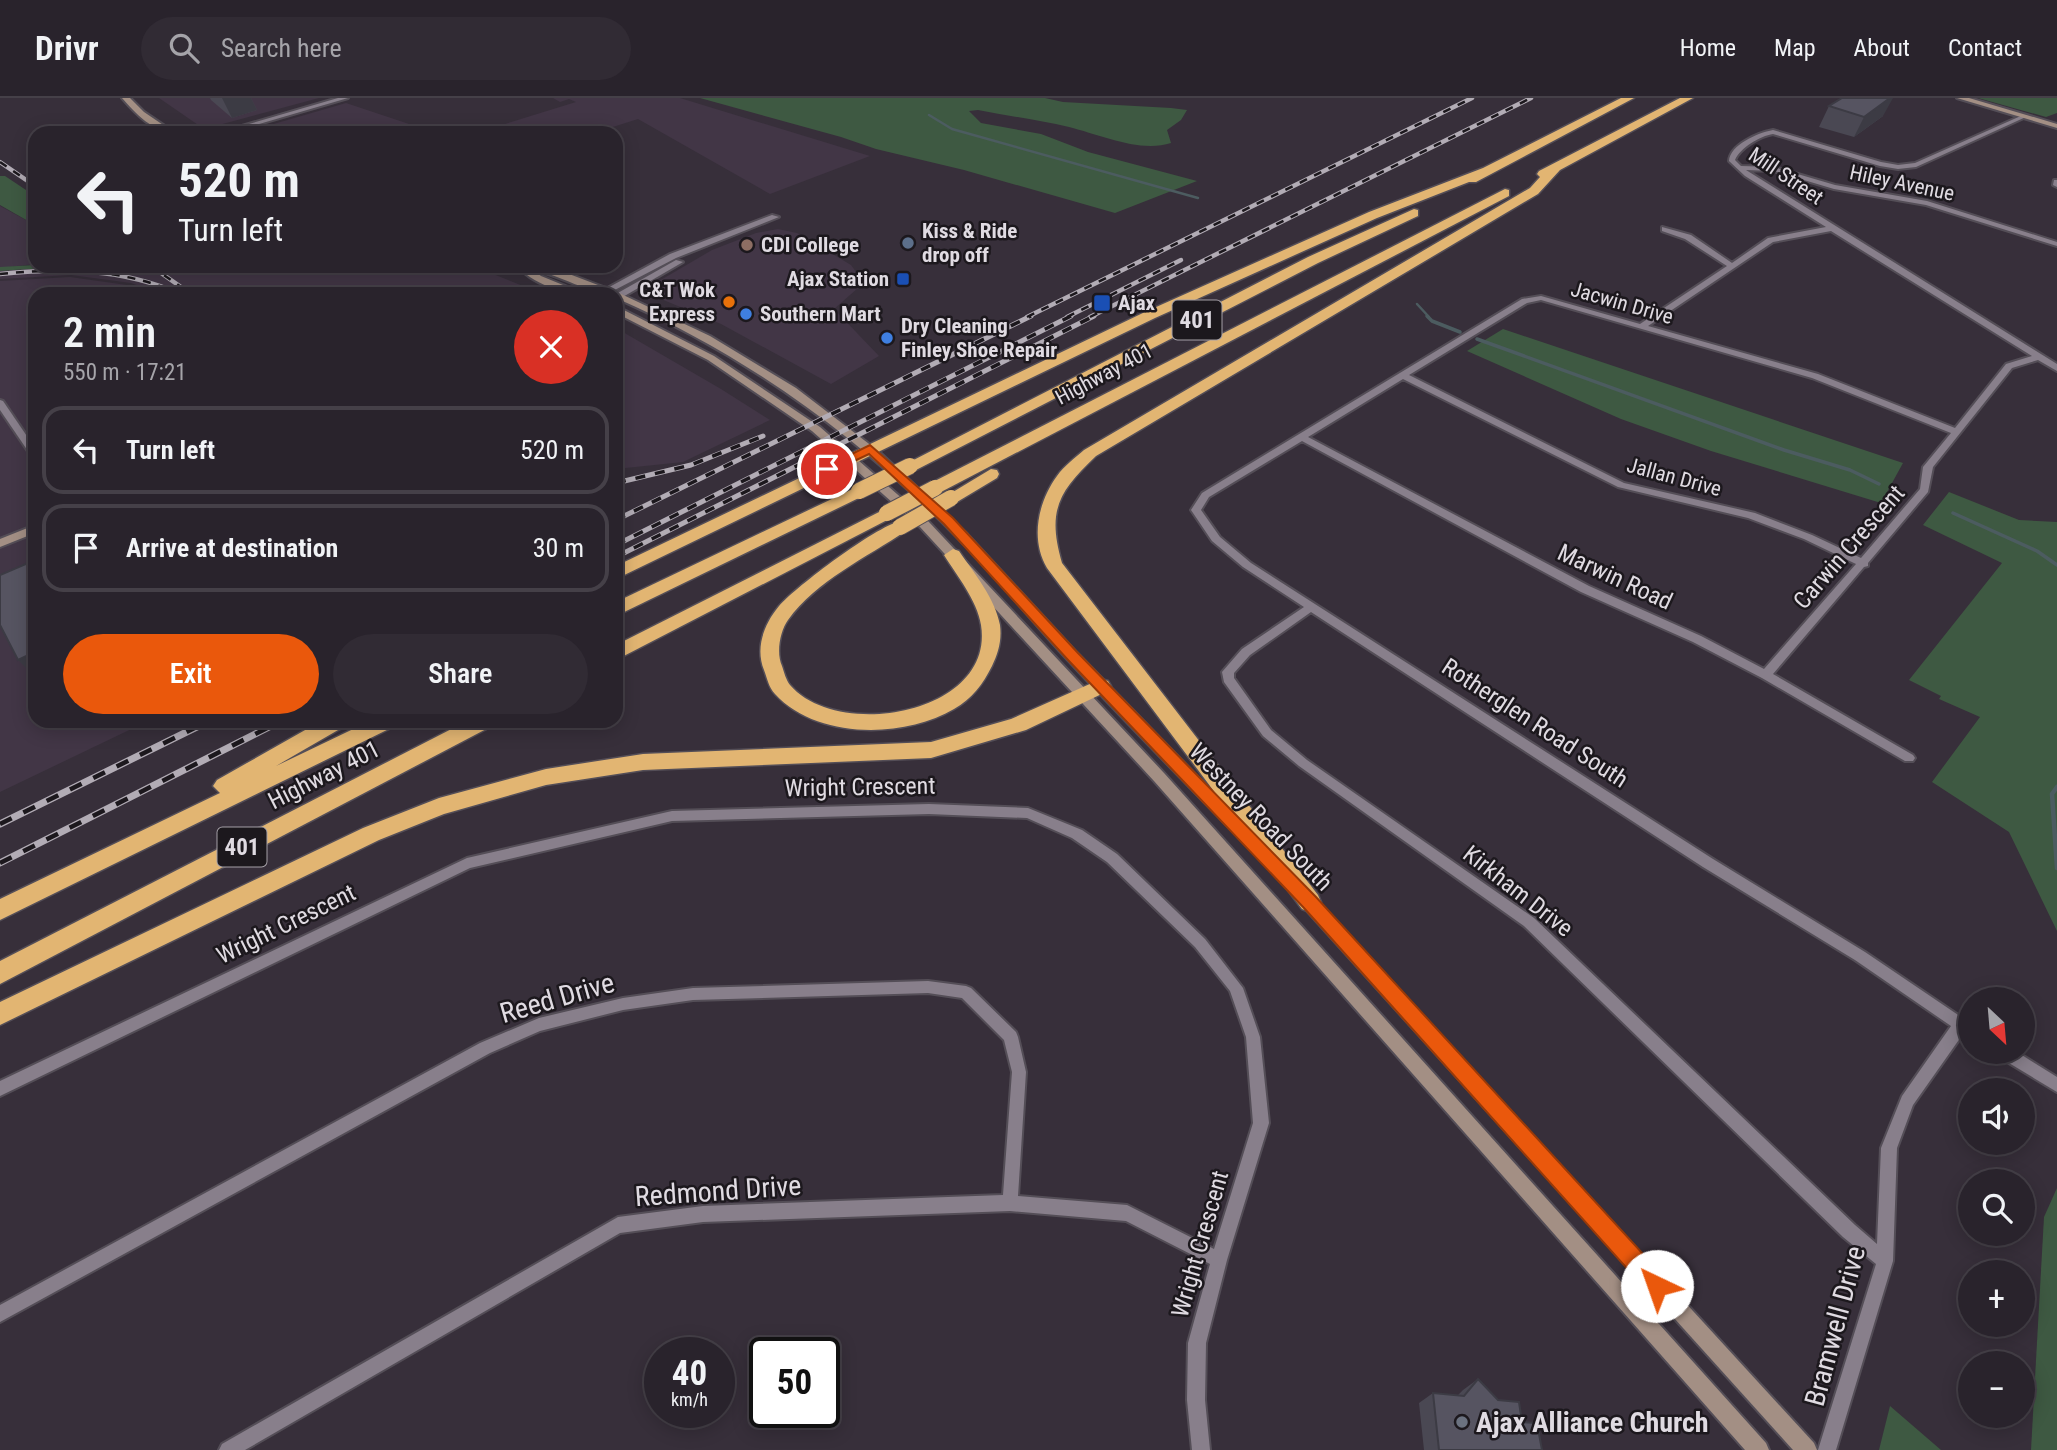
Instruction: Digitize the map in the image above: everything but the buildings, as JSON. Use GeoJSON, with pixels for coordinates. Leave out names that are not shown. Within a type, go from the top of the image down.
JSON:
{"type":"FeatureCollection","features":[{"type":"Feature","properties":{"kind":"highway","name":"Highway 401"},"geometry":{"type":"LineString","coordinates":[[623,607],[910,466],[1314,260],[1430,205],[1483,172],[1629,98]]}},
{"type":"Feature","properties":{"kind":"highway","name":"Highway 401"},"geometry":{"type":"LineString","coordinates":[[623,650],[894,520],[935,488],[1688,98]]}},
{"type":"Feature","properties":{"kind":"highway"},"geometry":{"type":"LineString","coordinates":[[1310,902],[1053,564],[1045,535],[1050,502],[1063,477],[1090,453],[1534,191],[1555,168]]}},
{"type":"Feature","properties":{"kind":"highway"},"geometry":{"type":"LineString","coordinates":[[623,570],[850,458],[1175,304],[1373,215],[1483,172]]}},
{"type":"Feature","properties":{"kind":"highway"},"geometry":{"type":"LineString","coordinates":[[953,555],[976,592],[990,622],[991,642],[986,665],[960,696],[906,720],[870,724],[842,720],[813,711],[776,683],[771,672],[769,652],[780,617],[801,594],[894,520],[951,498],[995,472],[1030,441]]}},
{"type":"Feature","properties":{"kind":"highway"},"geometry":{"type":"LineString","coordinates":[[0,1014],[371,834],[439,807],[545,777],[643,762],[931,750],[966,743],[1011,728],[1092,691]]}},
{"type":"Feature","properties":{"kind":"highway"},"geometry":{"type":"LineString","coordinates":[[0,909],[172,816],[326,728]]}},
{"type":"Feature","properties":{"kind":"highway","name":"Highway 401"},"geometry":{"type":"LineString","coordinates":[[0,909],[374,728]]}},
{"type":"Feature","properties":{"kind":"highway","name":"Highway 401"},"geometry":{"type":"LineString","coordinates":[[0,972],[471,728]]}},
{"type":"Feature","properties":{"kind":"main road"},"geometry":{"type":"LineString","coordinates":[[126,98],[141,114],[160,126]]}},
{"type":"Feature","properties":{"kind":"main road"},"geometry":{"type":"LineString","coordinates":[[1961,98],[2057,125]]}},
{"type":"Feature","properties":{"kind":"main road","name":"Westney Road South"},"geometry":{"type":"LineString","coordinates":[[532,273],[562,287]]}},
{"type":"Feature","properties":{"kind":"main road","name":"Westney Road South"},"geometry":{"type":"LineString","coordinates":[[559,273],[594,287]]}},
{"type":"Feature","properties":{"kind":"main road","name":"Westney Road South"},"geometry":{"type":"LineString","coordinates":[[623,299],[668,318],[761,371],[870,449],[949,521],[1092,691],[1159,776],[1759,1450]]}},
{"type":"Feature","properties":{"kind":"main road","name":"Westney Road South"},"geometry":{"type":"LineString","coordinates":[[623,313],[711,358],[816,429],[924,524],[998,601],[1310,902],[1807,1450]]}},
{"type":"Feature","properties":{"kind":"main road"},"geometry":{"type":"LineString","coordinates":[[0,543],[28,533]]}},
{"type":"Feature","properties":{"kind":"street"},"geometry":{"type":"LineString","coordinates":[[246,126],[345,98]]}},
{"type":"Feature","properties":{"kind":"street","name":"Mill Street"},"geometry":{"type":"LineString","coordinates":[[2025,116],[1916,165],[1898,167],[1880,164],[1773,132],[1762,134],[1734,153],[1731,160],[1738,168],[2057,368]]}},
{"type":"Feature","properties":{"kind":"street","name":"Hiley Avenue"},"geometry":{"type":"LineString","coordinates":[[1738,168],[1774,169],[1834,187],[1927,203],[2057,244]]}},
{"type":"Feature","properties":{"kind":"street"},"geometry":{"type":"LineString","coordinates":[[623,288],[684,260],[692,250],[775,217]]}},
{"type":"Feature","properties":{"kind":"street"},"geometry":{"type":"LineString","coordinates":[[1641,327],[1771,240],[1833,228]]}},
{"type":"Feature","properties":{"kind":"street"},"geometry":{"type":"LineString","coordinates":[[1665,229],[1688,237],[1732,265]]}},
{"type":"Feature","properties":{"kind":"street","name":"Jacwin Drive"},"geometry":{"type":"LineString","coordinates":[[1301,437],[1525,301],[1541,298],[1815,376],[1955,431]]}},
{"type":"Feature","properties":{"kind":"street","name":"Carwin Crescent"},"geometry":{"type":"LineString","coordinates":[[1766,675],[1925,490],[1928,467],[2009,366],[2038,356]]}},
{"type":"Feature","properties":{"kind":"street","name":"Jallan Drive"},"geometry":{"type":"LineString","coordinates":[[1405,376],[1621,485],[1751,516],[1808,537],[1864,564]]}},
{"type":"Feature","properties":{"kind":"street"},"geometry":{"type":"LineString","coordinates":[[0,402],[28,444]]}},
{"type":"Feature","properties":{"kind":"street","name":"Rotherglen Road South"},"geometry":{"type":"LineString","coordinates":[[1301,437],[1205,495],[1196,510],[1216,539],[1247,565],[1708,863],[1860,956],[1958,1023]]}},
{"type":"Feature","properties":{"kind":"street","name":"Marwin Road"},"geometry":{"type":"LineString","coordinates":[[1301,437],[1585,589],[1697,639],[1766,675],[1909,758]]}},
{"type":"Feature","properties":{"kind":"street","name":"Kirkham Drive"},"geometry":{"type":"LineString","coordinates":[[1312,606],[1246,652],[1228,672],[1228,679],[1267,733],[1303,763],[1529,922],[1849,1231],[1885,1261]]}},
{"type":"Feature","properties":{"kind":"street","name":"Wright Crescent"},"geometry":{"type":"LineString","coordinates":[[0,1089],[467,863],[672,816],[929,809],[1028,813],[1077,834],[1112,858],[1200,943],[1236,988],[1253,1037],[1261,1123],[1197,1343],[1196,1400],[1201,1450]]}},
{"type":"Feature","properties":{"kind":"street","name":"Reed Drive"},"geometry":{"type":"LineString","coordinates":[[0,1314],[485,1048],[551,1022],[624,1004],[693,993],[928,988],[966,992],[1011,1037],[1019,1073],[1010,1203]]}},
{"type":"Feature","properties":{"kind":"street","name":"Bramwell Drive"},"geometry":{"type":"LineString","coordinates":[[1827,1450],[1885,1261],[1889,1148],[1906,1101],[1958,1038]]}},
{"type":"Feature","properties":{"kind":"street"},"geometry":{"type":"LineString","coordinates":[[2023,1064],[2057,1085]]}},
{"type":"Feature","properties":{"kind":"street","name":"Redmond Drive"},"geometry":{"type":"LineString","coordinates":[[228,1450],[618,1225],[703,1214],[1010,1203],[1127,1213],[1219,1260]]}},
{"type":"Feature","properties":{"kind":"shaded area"},"geometry":{"type":"Polygon","coordinates":[[[159,98],[319,98],[215,126],[200,126],[159,98]]]}},
{"type":"Feature","properties":{"kind":"shaded area"},"geometry":{"type":"Polygon","coordinates":[[[553,98],[680,98],[870,156],[770,194],[638,119],[616,126],[499,126],[576,102],[569,99],[560,102],[553,98]]]}},
{"type":"Feature","properties":{"kind":"shaded area"},"geometry":{"type":"Polygon","coordinates":[[[346,103],[415,126],[267,126],[346,103]]]}},
{"type":"Feature","properties":{"kind":"shaded area"},"geometry":{"type":"Polygon","coordinates":[[[0,206],[28,221],[28,265],[0,268],[0,206]]]}},
{"type":"Feature","properties":{"kind":"shaded area"},"geometry":{"type":"Polygon","coordinates":[[[778,229],[797,233],[851,265],[859,276],[858,288],[834,309],[879,356],[831,384],[721,324],[642,291],[712,250],[756,233],[778,229]]]}},
{"type":"Feature","properties":{"kind":"shaded area"},"geometry":{"type":"Polygon","coordinates":[[[28,269],[28,273],[490,273],[526,287],[142,287],[71,275],[0,279],[0,270],[28,269]]]}},
{"type":"Feature","properties":{"kind":"shaded area"},"geometry":{"type":"Polygon","coordinates":[[[70,277],[137,287],[28,287],[28,728],[133,728],[0,792],[0,281],[70,277]]]}},
{"type":"Feature","properties":{"kind":"shaded area"},"geometry":{"type":"Polygon","coordinates":[[[623,332],[770,420],[683,462],[623,468],[623,332]]]}},
{"type":"Feature","properties":{"kind":"green space"},"geometry":{"type":"Polygon","coordinates":[[[700,98],[1045,98],[1063,102],[1187,110],[1181,120],[1167,130],[1171,143],[1159,146],[1120,142],[1046,122],[978,110],[969,111],[981,123],[1041,134],[1088,152],[1197,181],[1115,213],[964,170],[876,149],[700,98]]]}},
{"type":"Feature","properties":{"kind":"green space"},"geometry":{"type":"Polygon","coordinates":[[[1978,98],[2057,98],[2057,113],[2046,117],[1978,98]]]}},
{"type":"Feature","properties":{"kind":"green space"},"geometry":{"type":"Polygon","coordinates":[[[0,176],[5,176],[28,191],[28,221],[0,205],[0,176]]]}},
{"type":"Feature","properties":{"kind":"green space"},"geometry":{"type":"Polygon","coordinates":[[[28,265],[28,269],[0,271],[0,267],[28,265]]]}},
{"type":"Feature","properties":{"kind":"green space"},"geometry":{"type":"Polygon","coordinates":[[[1503,329],[1903,463],[1881,503],[1711,451],[1621,419],[1467,351],[1503,329]]]}},
{"type":"Feature","properties":{"kind":"green space"},"geometry":{"type":"Polygon","coordinates":[[[1949,492],[2019,520],[2057,522],[2057,931],[2009,832],[1932,782],[1980,717],[1939,699],[1941,696],[1909,680],[2002,563],[1923,525],[1949,492]]]}},
{"type":"Feature","properties":{"kind":"green space"},"geometry":{"type":"Polygon","coordinates":[[[2057,1188],[2057,1450],[2031,1450],[2032,1428],[2035,1428],[2035,1378],[2044,1217],[2057,1188]]]}},
{"type":"Feature","properties":{"kind":"green space"},"geometry":{"type":"Polygon","coordinates":[[[1890,1406],[1941,1450],[1879,1450],[1890,1406]]]}},
{"type":"Feature","properties":{"kind":"waterway"},"geometry":{"type":"LineString","coordinates":[[929,115],[952,129],[1198,198]]}},
{"type":"Feature","properties":{"kind":"waterway"},"geometry":{"type":"LineString","coordinates":[[1417,304],[1429,317]]}},
{"type":"Feature","properties":{"kind":"waterway"},"geometry":{"type":"LineString","coordinates":[[1427,316],[1432,321],[1460,332]]}},
{"type":"Feature","properties":{"kind":"waterway"},"geometry":{"type":"LineString","coordinates":[[1477,339],[1784,450],[1850,470],[1879,484]]}},
{"type":"Feature","properties":{"kind":"waterway"},"geometry":{"type":"LineString","coordinates":[[1953,513],[2037,551],[2057,565]]}},
{"type":"Feature","properties":{"kind":"waterway"},"geometry":{"type":"LineString","coordinates":[[2057,787],[2052,794],[2057,868]]}},
{"type":"Feature","properties":{"kind":"railway"},"geometry":{"type":"LineString","coordinates":[[1027,317],[1472,98]]}},
{"type":"Feature","properties":{"kind":"railway"},"geometry":{"type":"LineString","coordinates":[[1090,317],[1531,98]]}},
{"type":"Feature","properties":{"kind":"railway"},"geometry":{"type":"LineString","coordinates":[[0,162],[28,181]]}},
{"type":"Feature","properties":{"kind":"railway"},"geometry":{"type":"LineString","coordinates":[[1067,317],[1181,260]]}},
{"type":"Feature","properties":{"kind":"railway"},"geometry":{"type":"LineString","coordinates":[[0,274],[28,272]]}},
{"type":"Feature","properties":{"kind":"railway"},"geometry":{"type":"LineString","coordinates":[[99,273],[163,287]]}},
{"type":"Feature","properties":{"kind":"railway"},"geometry":{"type":"LineString","coordinates":[[161,273],[181,287]]}},
{"type":"Feature","properties":{"kind":"railway"},"geometry":{"type":"LineString","coordinates":[[623,517],[1031,316]]}},
{"type":"Feature","properties":{"kind":"railway"},"geometry":{"type":"LineString","coordinates":[[623,541],[1071,316]]}},
{"type":"Feature","properties":{"kind":"railway"},"geometry":{"type":"LineString","coordinates":[[623,553],[1094,316]]}},
{"type":"Feature","properties":{"kind":"railway"},"geometry":{"type":"LineString","coordinates":[[623,481],[691,465],[763,436]]}},
{"type":"Feature","properties":{"kind":"railway"},"geometry":{"type":"LineString","coordinates":[[0,824],[195,728]]}},
{"type":"Feature","properties":{"kind":"railway"},"geometry":{"type":"LineString","coordinates":[[0,863],[267,728]]}},
{"type":"Feature","properties":{"kind":"place","name":"Kiss & Ride drop off"},"geometry":{"type":"Point","coordinates":[908,243]}},
{"type":"Feature","properties":{"kind":"place","name":"CDI College"},"geometry":{"type":"Point","coordinates":[747,245]}},
{"type":"Feature","properties":{"kind":"place","name":"Ajax Station"},"geometry":{"type":"Point","coordinates":[903,279]}},
{"type":"Feature","properties":{"kind":"place","name":"C&T Wok Express"},"geometry":{"type":"Point","coordinates":[729,302]}},
{"type":"Feature","properties":{"kind":"place","name":"Ajax"},"geometry":{"type":"Point","coordinates":[1102,303]}},
{"type":"Feature","properties":{"kind":"place","name":"Southern Mart"},"geometry":{"type":"Point","coordinates":[746,314]}},
{"type":"Feature","properties":{"kind":"place","name":"Dry Cleaning Finley Shoe Repair"},"geometry":{"type":"Point","coordinates":[887,338]}},
{"type":"Feature","properties":{"kind":"place","name":"Ajax Alliance Church"},"geometry":{"type":"Point","coordinates":[1462,1422]}},
{"type":"Feature","properties":{"kind":"route"},"geometry":{"type":"LineString","coordinates":[[827,469],[870,449],[949,521],[1073,657],[1310,902],[1657,1286]]}}]}
